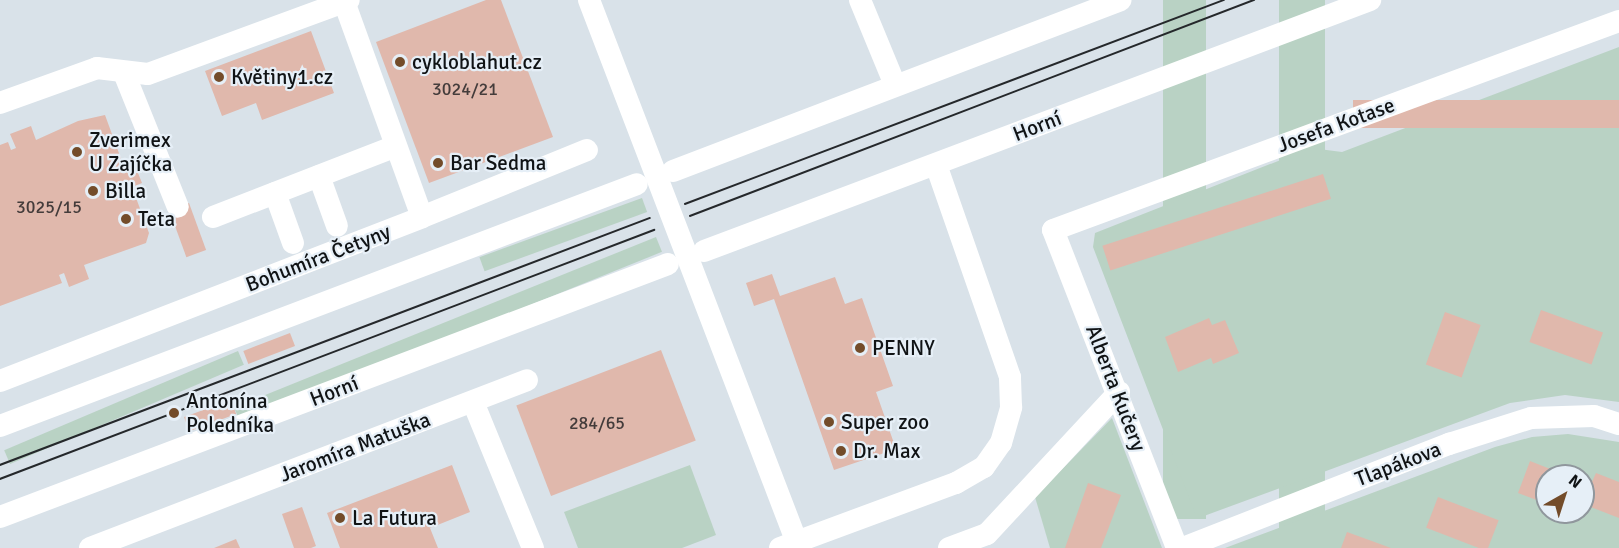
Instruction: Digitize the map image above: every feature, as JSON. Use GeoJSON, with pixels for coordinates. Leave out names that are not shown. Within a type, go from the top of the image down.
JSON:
{"type":"FeatureCollection","features":[{"type":"Feature","properties":{"kind":"street"},"geometry":{"type":"LineString","coordinates":[[589,0],[728,367],[792,546],[956,483],[984,467],[1001,443],[1011,407],[1010,377],[936,165]]}},
{"type":"Feature","properties":{"kind":"street"},"geometry":{"type":"LineString","coordinates":[[860,0],[895,85]]}},
{"type":"Feature","properties":{"kind":"street"},"geometry":{"type":"LineString","coordinates":[[673,171],[1120,0]]}},
{"type":"Feature","properties":{"kind":"street","name":"Horní"},"geometry":{"type":"LineString","coordinates":[[704,251],[1370,0]]}},
{"type":"Feature","properties":{"kind":"street"},"geometry":{"type":"LineString","coordinates":[[0,103],[97,68],[124,73],[148,74],[346,1],[422,217]]}},
{"type":"Feature","properties":{"kind":"street","name":"Josefa Kotase"},"geometry":{"type":"LineString","coordinates":[[1053,230],[1619,21]]}},
{"type":"Feature","properties":{"kind":"street"},"geometry":{"type":"LineString","coordinates":[[124,73],[178,207]]}},
{"type":"Feature","properties":{"kind":"street"},"geometry":{"type":"LineString","coordinates":[[213,217],[396,146]]}},
{"type":"Feature","properties":{"kind":"street","name":"Bohumíra Četyny"},"geometry":{"type":"LineString","coordinates":[[0,381],[588,150]]}},
{"type":"Feature","properties":{"kind":"street"},"geometry":{"type":"LineString","coordinates":[[319,176],[338,226]]}},
{"type":"Feature","properties":{"kind":"street"},"geometry":{"type":"LineString","coordinates":[[0,426],[637,184]]}},
{"type":"Feature","properties":{"kind":"street"},"geometry":{"type":"LineString","coordinates":[[275,193],[293,243]]}},
{"type":"Feature","properties":{"kind":"street","name":"Alberta Kučery"},"geometry":{"type":"LineString","coordinates":[[1053,230],[1119,392],[1177,548]]}},
{"type":"Feature","properties":{"kind":"street","name":"Horní"},"geometry":{"type":"LineString","coordinates":[[0,517],[668,264]]}},
{"type":"Feature","properties":{"kind":"street","name":"Jaromíra Matuška"},"geometry":{"type":"LineString","coordinates":[[90,548],[527,380]]}},
{"type":"Feature","properties":{"kind":"street"},"geometry":{"type":"LineString","coordinates":[[949,548],[987,534],[1119,392]]}},
{"type":"Feature","properties":{"kind":"street"},"geometry":{"type":"LineString","coordinates":[[473,402],[533,548]]}},
{"type":"Feature","properties":{"kind":"street","name":"Tlapákova"},"geometry":{"type":"LineString","coordinates":[[1183,548],[1449,444],[1532,418],[1594,416],[1619,424]]}},
{"type":"Feature","properties":{"kind":"green space"},"geometry":{"type":"Polygon","coordinates":[[[1163,0],[1206,0],[1206,519],[1163,519],[1163,0]]]}},
{"type":"Feature","properties":{"kind":"green space"},"geometry":{"type":"Polygon","coordinates":[[[1279,0],[1325,0],[1325,548],[1279,548],[1279,0]]]}},
{"type":"Feature","properties":{"kind":"green space"},"geometry":{"type":"Polygon","coordinates":[[[1619,47],[1619,402],[1565,395],[1510,403],[1204,516],[1195,513],[1093,247],[1095,233],[1311,148],[1342,152],[1619,47]]]}},
{"type":"Feature","properties":{"kind":"green space"},"geometry":{"type":"Polygon","coordinates":[[[642,198],[647,212],[485,271],[479,257],[642,198]]]}},
{"type":"Feature","properties":{"kind":"green space"},"geometry":{"type":"Polygon","coordinates":[[[656,237],[662,252],[240,422],[234,407],[656,237]]]}},
{"type":"Feature","properties":{"kind":"green space"},"geometry":{"type":"Polygon","coordinates":[[[238,351],[244,365],[10,464],[4,450],[238,351]]]}},
{"type":"Feature","properties":{"kind":"green space"},"geometry":{"type":"Polygon","coordinates":[[[1112,418],[1162,548],[1050,548],[1035,497],[1112,418]]]}},
{"type":"Feature","properties":{"kind":"green space"},"geometry":{"type":"Polygon","coordinates":[[[1568,434],[1619,442],[1619,548],[1225,548],[1495,447],[1532,437],[1568,434]]]}},
{"type":"Feature","properties":{"kind":"green space"},"geometry":{"type":"Polygon","coordinates":[[[690,465],[716,535],[682,548],[578,548],[564,512],[690,465]]]}},
{"type":"Feature","properties":{"kind":"building"},"geometry":{"type":"Polygon","coordinates":[[[486,0],[501,0],[553,137],[429,183],[376,42],[486,0]]]}},
{"type":"Feature","properties":{"kind":"building"},"geometry":{"type":"Polygon","coordinates":[[[311,31],[334,93],[262,120],[256,103],[222,116],[205,71],[311,31]]]}},
{"type":"Feature","properties":{"kind":"building"},"geometry":{"type":"Polygon","coordinates":[[[1353,100],[1619,100],[1619,128],[1353,128],[1353,100]]]}},
{"type":"Feature","properties":{"kind":"building"},"geometry":{"type":"Polygon","coordinates":[[[105,115],[124,167],[134,163],[142,183],[132,187],[149,233],[146,243],[84,265],[89,279],[69,287],[64,273],[59,275],[62,283],[0,306],[0,145],[8,142],[11,150],[16,148],[10,134],[31,126],[36,140],[78,121],[105,115]]]}},
{"type":"Feature","properties":{"kind":"building"},"geometry":{"type":"Polygon","coordinates":[[[1323,174],[1331,199],[1110,270],[1102,246],[1323,174]]]}},
{"type":"Feature","properties":{"kind":"building"},"geometry":{"type":"Polygon","coordinates":[[[189,203],[206,250],[186,257],[169,210],[189,203]]]}},
{"type":"Feature","properties":{"kind":"building"},"geometry":{"type":"Polygon","coordinates":[[[772,274],[780,296],[835,277],[845,304],[862,298],[893,386],[876,392],[896,449],[834,470],[774,299],[754,306],[746,283],[772,274]]]}},
{"type":"Feature","properties":{"kind":"building"},"geometry":{"type":"Polygon","coordinates":[[[1541,310],[1603,333],[1591,365],[1529,342],[1541,310]]]}},
{"type":"Feature","properties":{"kind":"building"},"geometry":{"type":"Polygon","coordinates":[[[1445,312],[1481,325],[1462,378],[1426,365],[1445,312]]]}},
{"type":"Feature","properties":{"kind":"building"},"geometry":{"type":"Polygon","coordinates":[[[1209,318],[1212,325],[1225,320],[1239,353],[1213,364],[1211,358],[1178,372],[1165,337],[1209,318]]]}},
{"type":"Feature","properties":{"kind":"building"},"geometry":{"type":"Polygon","coordinates":[[[290,333],[295,346],[248,364],[243,351],[290,333]]]}},
{"type":"Feature","properties":{"kind":"building"},"geometry":{"type":"Polygon","coordinates":[[[661,350],[696,441],[551,496],[516,406],[661,350]]]}},
{"type":"Feature","properties":{"kind":"building"},"geometry":{"type":"Polygon","coordinates":[[[231,400],[236,414],[189,431],[184,417],[231,400]]]}},
{"type":"Feature","properties":{"kind":"building"},"geometry":{"type":"Polygon","coordinates":[[[1530,461],[1538,464],[1535,464],[1535,499],[1518,493],[1530,461]]]}},
{"type":"Feature","properties":{"kind":"building"},"geometry":{"type":"Polygon","coordinates":[[[452,465],[470,512],[430,528],[438,548],[340,548],[327,513],[452,465]]]}},
{"type":"Feature","properties":{"kind":"building"},"geometry":{"type":"Polygon","coordinates":[[[1596,473],[1619,482],[1619,518],[1595,509],[1596,473]]]}},
{"type":"Feature","properties":{"kind":"building"},"geometry":{"type":"Polygon","coordinates":[[[1088,483],[1121,495],[1101,548],[1065,548],[1088,483]]]}},
{"type":"Feature","properties":{"kind":"building"},"geometry":{"type":"Polygon","coordinates":[[[1438,497],[1499,520],[1488,548],[1479,548],[1426,528],[1438,497]]]}},
{"type":"Feature","properties":{"kind":"building"},"geometry":{"type":"Polygon","coordinates":[[[302,507],[316,546],[311,548],[294,548],[282,514],[302,507]]]}},
{"type":"Feature","properties":{"kind":"building"},"geometry":{"type":"Polygon","coordinates":[[[1347,532],[1391,548],[1341,548],[1347,532]]]}},
{"type":"Feature","properties":{"kind":"building"},"geometry":{"type":"Polygon","coordinates":[[[236,539],[240,548],[214,548],[236,539]]]}},
{"type":"Feature","properties":{"kind":"tram line"},"geometry":{"type":"LineString","coordinates":[[685,204],[1224,0]]}},
{"type":"Feature","properties":{"kind":"tram line"},"geometry":{"type":"LineString","coordinates":[[690,216],[1254,0]]}},
{"type":"Feature","properties":{"kind":"tram line"},"geometry":{"type":"LineString","coordinates":[[0,465],[650,218]]}},
{"type":"Feature","properties":{"kind":"tram line"},"geometry":{"type":"LineString","coordinates":[[0,479],[654,230]]}},
{"type":"Feature","properties":{"kind":"place","name":"cykloblahut.cz"},"geometry":{"type":"Point","coordinates":[400,62]}},
{"type":"Feature","properties":{"kind":"place","name":"Květiny1.cz"},"geometry":{"type":"Point","coordinates":[219,77]}},
{"type":"Feature","properties":{"kind":"place","name":"Zverimex U Zajíčka"},"geometry":{"type":"Point","coordinates":[77,152]}},
{"type":"Feature","properties":{"kind":"place","name":"Bar Sedma"},"geometry":{"type":"Point","coordinates":[438,163]}},
{"type":"Feature","properties":{"kind":"place","name":"Billa"},"geometry":{"type":"Point","coordinates":[93,191]}},
{"type":"Feature","properties":{"kind":"place","name":"Teta"},"geometry":{"type":"Point","coordinates":[126,219]}},
{"type":"Feature","properties":{"kind":"place","name":"PENNY"},"geometry":{"type":"Point","coordinates":[860,348]}},
{"type":"Feature","properties":{"kind":"place","name":"Antonína Poledníka"},"geometry":{"type":"Point","coordinates":[174,413]}},
{"type":"Feature","properties":{"kind":"place","name":"Super zoo"},"geometry":{"type":"Point","coordinates":[829,422]}},
{"type":"Feature","properties":{"kind":"place","name":"Dr. Max"},"geometry":{"type":"Point","coordinates":[841,451]}},
{"type":"Feature","properties":{"kind":"place","name":"La Futura"},"geometry":{"type":"Point","coordinates":[340,518]}}]}
